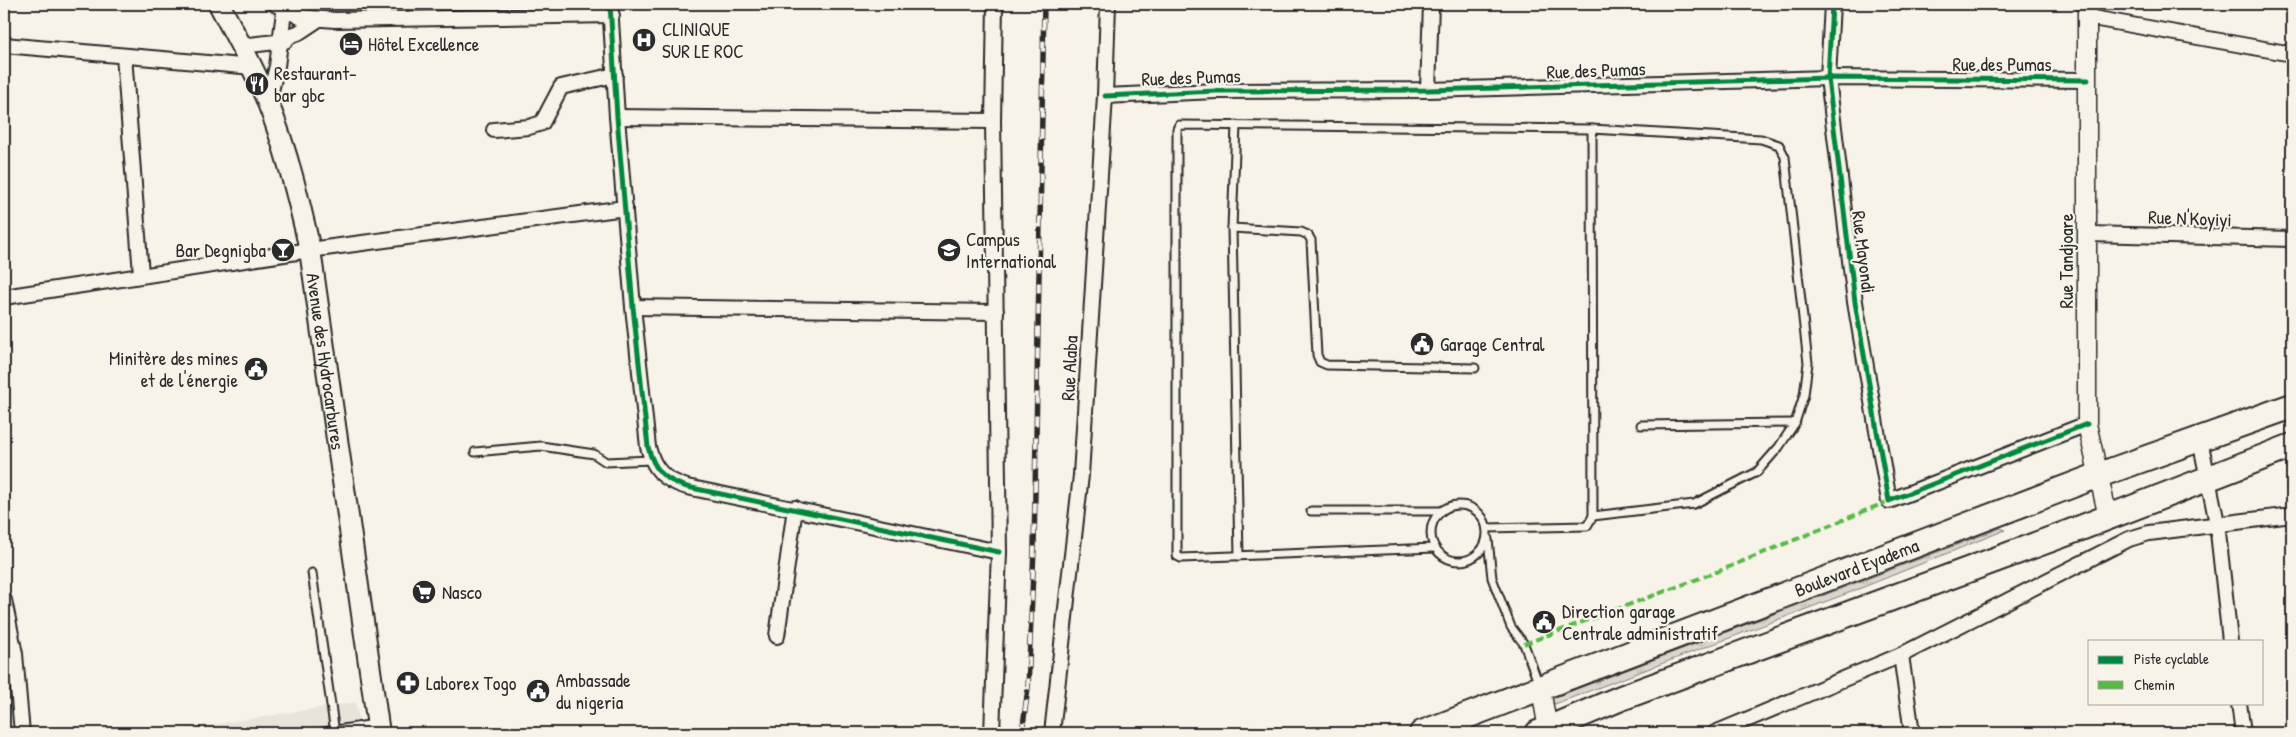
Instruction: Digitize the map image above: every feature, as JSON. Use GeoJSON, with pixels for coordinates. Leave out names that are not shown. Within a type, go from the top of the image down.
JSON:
{"type":"FeatureCollection","features":[{"type":"Feature","properties":{"kind":"highway","name":"Boulevard Eyadema"},"geometry":{"type":"LineString","coordinates":[[1422,733],[1462,726],[1540,689],[2099,475],[2292,406]]}},
{"type":"Feature","properties":{"kind":"highway"},"geometry":{"type":"LineString","coordinates":[[1544,732],[1621,698],[2108,517],[2292,446]]}},
{"type":"Feature","properties":{"kind":"main road","name":"Avenue des Hydrocarbures"},"geometry":{"type":"LineString","coordinates":[[220,4],[240,46],[253,67],[268,103],[293,176],[310,250],[378,728]]}},
{"type":"Feature","properties":{"kind":"street"},"geometry":{"type":"LineString","coordinates":[[992,733],[1000,552],[993,121],[995,4]]}},
{"type":"Feature","properties":{"kind":"street","name":"Rue Alaba"},"geometry":{"type":"LineString","coordinates":[[1052,733],[1081,475],[1105,96],[1108,4]]}},
{"type":"Feature","properties":{"kind":"street"},"geometry":{"type":"LineString","coordinates":[[1428,90],[1431,4]]}},
{"type":"Feature","properties":{"kind":"street","name":"Rue Mayondi"},"geometry":{"type":"LineString","coordinates":[[1832,4],[1828,78],[1855,302],[1889,501],[2087,424]]}},
{"type":"Feature","properties":{"kind":"street"},"geometry":{"type":"LineString","coordinates":[[268,103],[277,66],[281,5],[300,17],[319,19],[415,20],[611,9],[617,118],[633,307],[648,447],[651,460],[656,468],[672,483],[686,488],[794,508],[1000,552]]}},
{"type":"Feature","properties":{"kind":"street"},"geometry":{"type":"LineString","coordinates":[[2087,10],[2292,54]]}},
{"type":"Feature","properties":{"kind":"street","name":"Rue Tandjoare"},"geometry":{"type":"LineString","coordinates":[[2087,10],[2087,424],[2108,517]]}},
{"type":"Feature","properties":{"kind":"street"},"geometry":{"type":"LineString","coordinates":[[240,46],[285,41],[291,35],[298,33],[319,19]]}},
{"type":"Feature","properties":{"kind":"street"},"geometry":{"type":"LineString","coordinates":[[4,45],[253,67]]}},
{"type":"Feature","properties":{"kind":"street"},"geometry":{"type":"LineString","coordinates":[[124,56],[141,274]]}},
{"type":"Feature","properties":{"kind":"street"},"geometry":{"type":"LineString","coordinates":[[494,130],[542,124],[561,87],[615,75]]}},
{"type":"Feature","properties":{"kind":"street","name":"Rue des Pumas"},"geometry":{"type":"LineString","coordinates":[[1105,96],[1216,91],[1428,90],[1828,78],[2088,80]]}},
{"type":"Feature","properties":{"kind":"street"},"geometry":{"type":"LineString","coordinates":[[617,118],[993,121]]}},
{"type":"Feature","properties":{"kind":"street"},"geometry":{"type":"LineString","coordinates":[[4,297],[141,274],[624,208]]}},
{"type":"Feature","properties":{"kind":"street","name":"Rue N'Koyiyi"},"geometry":{"type":"LineString","coordinates":[[2087,234],[2292,239]]}},
{"type":"Feature","properties":{"kind":"street"},"geometry":{"type":"LineString","coordinates":[[633,307],[996,312]]}},
{"type":"Feature","properties":{"kind":"street"},"geometry":{"type":"LineString","coordinates":[[2200,440],[2217,523],[2230,640]]}},
{"type":"Feature","properties":{"kind":"street"},"geometry":{"type":"LineString","coordinates":[[777,636],[794,508]]}},
{"type":"Feature","properties":{"kind":"street"},"geometry":{"type":"LineString","coordinates":[[1715,733],[1901,655],[2129,539],[2149,533],[2292,515]]}},
{"type":"Feature","properties":{"kind":"street"},"geometry":{"type":"LineString","coordinates":[[4,600],[15,654],[22,733]]}},
{"type":"Feature","properties":{"kind":"street"},"geometry":{"type":"LineString","coordinates":[[1901,655],[1912,733]]}},
{"type":"Feature","properties":{"kind":"street"},"geometry":{"type":"LineString","coordinates":[[1540,689],[1544,732]]}},
{"type":"Feature","properties":{"kind":"street"},"geometry":{"type":"LineString","coordinates":[[2239,704],[2243,733]]}},
{"type":"Feature","properties":{"kind":"lane"},"geometry":{"type":"LineString","coordinates":[[1435,548],[1181,558],[1177,553],[1178,129],[1182,125],[1592,129],[1761,139],[1779,145],[1785,157],[1808,363],[1804,395],[1795,424],[1779,447],[1757,472],[1694,504],[1593,516]]}},
{"type":"Feature","properties":{"kind":"lane"},"geometry":{"type":"LineString","coordinates":[[1236,126],[1232,228],[1239,556]]}},
{"type":"Feature","properties":{"kind":"lane"},"geometry":{"type":"LineString","coordinates":[[1487,528],[1587,526],[1593,516],[1592,129]]}},
{"type":"Feature","properties":{"kind":"lane"},"geometry":{"type":"LineString","coordinates":[[1232,228],[1301,232],[1308,235],[1311,240],[1317,355],[1320,362],[1327,365],[1475,368]]}},
{"type":"Feature","properties":{"kind":"lane"},"geometry":{"type":"LineString","coordinates":[[1641,424],[1795,424]]}},
{"type":"Feature","properties":{"kind":"lane"},"geometry":{"type":"LineString","coordinates":[[475,452],[541,446],[594,454],[606,462],[651,460]]}},
{"type":"Feature","properties":{"kind":"lane"},"geometry":{"type":"LineString","coordinates":[[1487,536],[1478,554],[1460,562],[1450,560],[1435,548],[1431,539],[1431,529],[1435,519],[1449,506],[1468,506],[1477,511],[1487,528],[1492,578],[1512,627],[1524,644],[1540,689]]}},
{"type":"Feature","properties":{"kind":"lane"},"geometry":{"type":"LineString","coordinates":[[1311,511],[1441,512]]}},
{"type":"Feature","properties":{"kind":"lane"},"geometry":{"type":"LineString","coordinates":[[312,573],[334,732]]}},
{"type":"Feature","properties":{"kind":"lane"},"geometry":{"type":"LineString","coordinates":[[317,733],[378,728]]}},
{"type":"Feature","properties":{"kind":"shaded area"},"geometry":{"type":"Polygon","coordinates":[[[356,702],[361,733],[161,733],[356,702]]]}},
{"type":"Feature","properties":{"kind":"green space"},"geometry":{"type":"Polygon","coordinates":[[[2001,528],[2005,530],[1851,592],[1555,704],[1550,699],[2001,528]]]}},
{"type":"Feature","properties":{"kind":"railway"},"geometry":{"type":"LineString","coordinates":[[1022,733],[1028,688],[1034,548],[1044,4]]}},
{"type":"Feature","properties":{"kind":"marked path"},"geometry":{"type":"LineString","coordinates":[[1524,644],[1719,571],[1889,501]]}},
{"type":"Feature","properties":{"kind":"cycle path"},"geometry":{"type":"LineString","coordinates":[[610,4],[617,117],[633,307],[648,447],[657,468],[672,481],[687,487],[999,552]]}},
{"type":"Feature","properties":{"kind":"cycle path"},"geometry":{"type":"LineString","coordinates":[[1832,4],[1828,78],[1855,302],[1889,501],[2087,424]]}},
{"type":"Feature","properties":{"kind":"cycle path"},"geometry":{"type":"LineString","coordinates":[[1105,96],[1216,91],[1428,90],[1828,78],[2088,80]]}},
{"type":"Feature","properties":{"kind":"place","name":"CLINIQUE SUR LE ROC"},"geometry":{"type":"Point","coordinates":[644,40]}},
{"type":"Feature","properties":{"kind":"place","name":"Hôtel Excellence"},"geometry":{"type":"Point","coordinates":[351,44]}},
{"type":"Feature","properties":{"kind":"place","name":"Restaurant- bar gbc"},"geometry":{"type":"Point","coordinates":[257,84]}},
{"type":"Feature","properties":{"kind":"place","name":"Bar Degnigba"},"geometry":{"type":"Point","coordinates":[283,250]}},
{"type":"Feature","properties":{"kind":"place","name":"Campus International"},"geometry":{"type":"Point","coordinates":[949,250]}},
{"type":"Feature","properties":{"kind":"place","name":"Garage Central"},"geometry":{"type":"Point","coordinates":[1422,344]}},
{"type":"Feature","properties":{"kind":"place","name":"Minitère des mines et de l'énergie"},"geometry":{"type":"Point","coordinates":[256,369]}},
{"type":"Feature","properties":{"kind":"place","name":"Nasco"},"geometry":{"type":"Point","coordinates":[424,592]}},
{"type":"Feature","properties":{"kind":"place","name":"Direction garage Centrale administratif"},"geometry":{"type":"Point","coordinates":[1544,622]}},
{"type":"Feature","properties":{"kind":"place","name":"Laborex Togo"},"geometry":{"type":"Point","coordinates":[408,683]}},
{"type":"Feature","properties":{"kind":"place","name":"Ambassade du nigeria"},"geometry":{"type":"Point","coordinates":[538,691]}}]}
